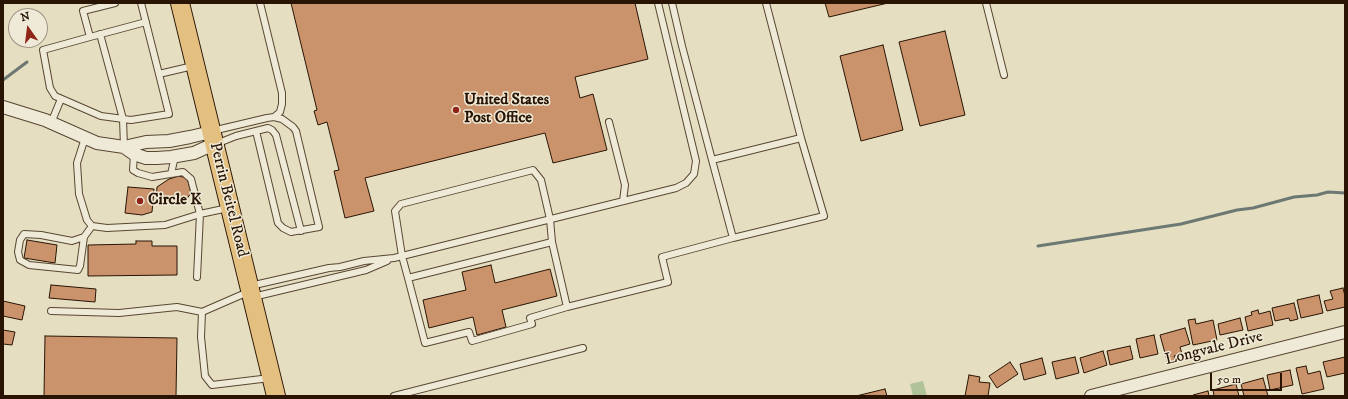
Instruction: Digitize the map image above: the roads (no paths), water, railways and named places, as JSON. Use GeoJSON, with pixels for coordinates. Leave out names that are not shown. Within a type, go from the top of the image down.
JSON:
{"type":"FeatureCollection","features":[{"type":"Feature","properties":{"kind":"main road","name":"Perrin Beitel Road"},"geometry":{"type":"LineString","coordinates":[[180,3],[276,396]]}},
{"type":"Feature","properties":{"kind":"street"},"geometry":{"type":"LineString","coordinates":[[3,107],[23,112],[97,143],[129,150],[146,158],[194,153],[213,138]]}},
{"type":"Feature","properties":{"kind":"street"},"geometry":{"type":"LineString","coordinates":[[129,150],[146,142],[169,141],[190,137],[213,138]]}},
{"type":"Feature","properties":{"kind":"street","name":"Longvale Drive"},"geometry":{"type":"LineString","coordinates":[[1091,396],[1345,332]]}},
{"type":"Feature","properties":{"kind":"lane"},"geometry":{"type":"LineString","coordinates":[[90,37],[83,11],[115,3]]}},
{"type":"Feature","properties":{"kind":"lane"},"geometry":{"type":"LineString","coordinates":[[141,3],[146,22],[169,114],[131,120],[101,116],[55,96],[50,88],[43,50],[146,22]]}},
{"type":"Feature","properties":{"kind":"lane"},"geometry":{"type":"LineString","coordinates":[[213,138],[274,117],[280,112],[282,93],[260,3]]}},
{"type":"Feature","properties":{"kind":"lane"},"geometry":{"type":"LineString","coordinates":[[51,310],[119,313],[177,307],[202,312],[250,292],[329,268],[394,258],[676,188],[686,183],[694,174],[696,161],[658,3]]}},
{"type":"Feature","properties":{"kind":"lane"},"geometry":{"type":"LineString","coordinates":[[672,3],[733,238]]}},
{"type":"Feature","properties":{"kind":"lane"},"geometry":{"type":"LineString","coordinates":[[567,307],[552,242],[550,219],[541,180],[533,170],[401,204],[395,211],[402,256],[425,343],[469,332],[472,341],[532,324],[530,318],[567,307],[668,282],[662,257],[824,216],[766,3]]}},
{"type":"Feature","properties":{"kind":"lane"},"geometry":{"type":"LineString","coordinates":[[986,3],[1004,75]]}},
{"type":"Feature","properties":{"kind":"lane"},"geometry":{"type":"LineString","coordinates":[[100,34],[123,119],[133,170],[152,177],[183,172],[191,179],[200,214],[197,277]]}},
{"type":"Feature","properties":{"kind":"lane"},"geometry":{"type":"LineString","coordinates":[[159,74],[195,65]]}},
{"type":"Feature","properties":{"kind":"lane"},"geometry":{"type":"LineString","coordinates":[[51,123],[61,99]]}},
{"type":"Feature","properties":{"kind":"lane"},"geometry":{"type":"LineString","coordinates":[[256,131],[278,223],[283,228],[291,232],[319,227],[296,131],[290,124],[282,119],[274,117]]}},
{"type":"Feature","properties":{"kind":"lane"},"geometry":{"type":"LineString","coordinates":[[610,122],[625,184],[623,201]]}},
{"type":"Feature","properties":{"kind":"lane"},"geometry":{"type":"LineString","coordinates":[[213,138],[236,136],[268,128],[272,130],[276,135],[301,231]]}},
{"type":"Feature","properties":{"kind":"lane"},"geometry":{"type":"LineString","coordinates":[[86,138],[77,163],[78,180],[79,194],[87,220],[92,226],[107,228],[165,225],[200,214],[230,208]]}},
{"type":"Feature","properties":{"kind":"lane"},"geometry":{"type":"LineString","coordinates":[[712,160],[802,138]]}},
{"type":"Feature","properties":{"kind":"lane"},"geometry":{"type":"LineString","coordinates":[[171,174],[175,156]]}},
{"type":"Feature","properties":{"kind":"lane"},"geometry":{"type":"LineString","coordinates":[[84,237],[72,241],[41,235],[24,234],[20,240],[18,252],[20,260],[29,265],[78,270],[80,266],[84,237],[92,226]]}},
{"type":"Feature","properties":{"kind":"lane"},"geometry":{"type":"LineString","coordinates":[[408,278],[552,242]]}},
{"type":"Feature","properties":{"kind":"lane"},"geometry":{"type":"LineString","coordinates":[[250,292],[366,270],[394,258]]}},
{"type":"Feature","properties":{"kind":"lane"},"geometry":{"type":"LineString","coordinates":[[202,312],[201,337],[205,376],[212,385],[272,378]]}},
{"type":"Feature","properties":{"kind":"lane"},"geometry":{"type":"LineString","coordinates":[[394,396],[583,348]]}},
{"type":"Feature","properties":{"kind":"waterway"},"geometry":{"type":"LineString","coordinates":[[3,80],[27,62]]}},
{"type":"Feature","properties":{"kind":"waterway"},"geometry":{"type":"LineString","coordinates":[[1038,246],[1181,224],[1294,197],[1317,195],[1328,192],[1345,193]]}},
{"type":"Feature","properties":{"kind":"place","name":"United States Post Office"},"geometry":{"type":"Point","coordinates":[456,110]}},
{"type":"Feature","properties":{"kind":"place","name":"Circle K"},"geometry":{"type":"Point","coordinates":[140,201]}}]}
